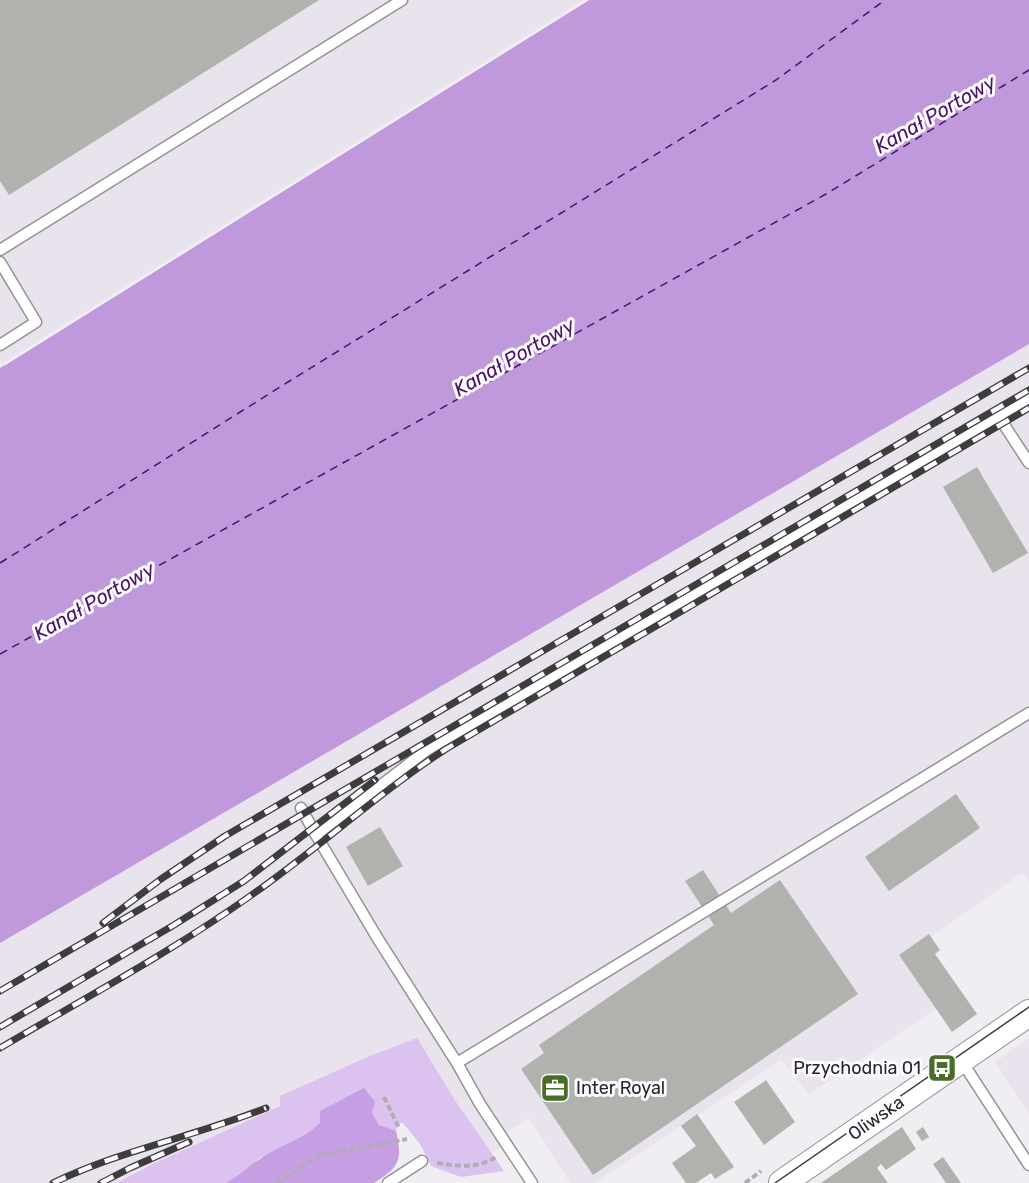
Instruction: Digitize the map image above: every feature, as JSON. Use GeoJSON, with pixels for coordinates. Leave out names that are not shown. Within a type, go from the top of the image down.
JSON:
{"type":"FeatureCollection","features":[{"type":"Feature","properties":{"kind":"street","name":"Oliwska"},"geometry":{"type":"LineString","coordinates":[[782,1183],[1029,1013]]}},
{"type":"Feature","properties":{"kind":"lane"},"geometry":{"type":"LineString","coordinates":[[0,250],[402,0]]}},
{"type":"Feature","properties":{"kind":"lane"},"geometry":{"type":"LineString","coordinates":[[0,262],[36,322],[0,345]]}},
{"type":"Feature","properties":{"kind":"lane"},"geometry":{"type":"LineString","coordinates":[[316,835],[427,750],[1029,398]]}},
{"type":"Feature","properties":{"kind":"lane"},"geometry":{"type":"LineString","coordinates":[[999,417],[1029,463]]}},
{"type":"Feature","properties":{"kind":"lane"},"geometry":{"type":"LineString","coordinates":[[457,1063],[1029,713]]}},
{"type":"Feature","properties":{"kind":"lane"},"geometry":{"type":"LineString","coordinates":[[301,808],[378,939],[457,1063],[480,1104],[532,1183]]}},
{"type":"Feature","properties":{"kind":"lane"},"geometry":{"type":"LineString","coordinates":[[961,1060],[1029,1165]]}},
{"type":"Feature","properties":{"kind":"lane"},"geometry":{"type":"LineString","coordinates":[[388,1183],[422,1161]]}},
{"type":"Feature","properties":{"kind":"path"},"geometry":{"type":"LineString","coordinates":[[384,1097],[399,1128]]}},
{"type":"Feature","properties":{"kind":"path"},"geometry":{"type":"LineString","coordinates":[[277,1183],[320,1155],[406,1139]]}},
{"type":"Feature","properties":{"kind":"path"},"geometry":{"type":"LineString","coordinates":[[422,1161],[464,1167],[485,1164],[492,1159]]}},
{"type":"Feature","properties":{"kind":"shaded area"},"geometry":{"type":"Polygon","coordinates":[[[0,0],[589,0],[4,366],[0,359],[0,0]]]}},
{"type":"Feature","properties":{"kind":"shaded area"},"geometry":{"type":"Polygon","coordinates":[[[1029,344],[1029,882],[1022,873],[931,937],[929,934],[899,955],[936,1009],[809,1094],[781,1060],[594,1183],[570,1183],[529,1118],[507,1132],[512,1140],[492,1153],[406,1081],[177,1183],[0,1183],[0,943],[1029,344]]]}},
{"type":"Feature","properties":{"kind":"shaded area"},"geometry":{"type":"Polygon","coordinates":[[[417,1038],[454,1099],[504,1171],[461,1177],[431,1166],[420,1144],[403,1123],[398,1123],[396,1131],[380,1126],[372,1112],[320,1123],[307,1135],[260,1158],[239,1177],[225,1183],[117,1183],[280,1106],[280,1096],[417,1038]]]}},
{"type":"Feature","properties":{"kind":"shaded area"},"geometry":{"type":"Polygon","coordinates":[[[1029,1038],[1029,1114],[995,1062],[1029,1038]]]}},
{"type":"Feature","properties":{"kind":"shaded area"},"geometry":{"type":"Polygon","coordinates":[[[364,1088],[375,1102],[372,1112],[379,1125],[396,1131],[399,1150],[394,1167],[374,1183],[225,1183],[268,1154],[313,1129],[320,1123],[320,1111],[364,1088]]]}},
{"type":"Feature","properties":{"kind":"water","name":"Kanał Portowy"},"geometry":{"type":"Polygon","coordinates":[[[589,0],[1029,0],[1029,344],[0,943],[0,368],[589,0]]]}},
{"type":"Feature","properties":{"kind":"pier"},"geometry":{"type":"Polygon","coordinates":[[[584,0],[589,0],[4,366],[3,363],[584,0]]]}},
{"type":"Feature","properties":{"kind":"building"},"geometry":{"type":"Polygon","coordinates":[[[0,0],[319,0],[9,195],[0,181],[0,0]]]}},
{"type":"Feature","properties":{"kind":"building"},"geometry":{"type":"Polygon","coordinates":[[[977,467],[1028,553],[993,573],[943,487],[977,467]]]}},
{"type":"Feature","properties":{"kind":"building"},"geometry":{"type":"Polygon","coordinates":[[[956,794],[980,828],[889,891],[865,857],[956,794]]]}},
{"type":"Feature","properties":{"kind":"building"},"geometry":{"type":"Polygon","coordinates":[[[380,827],[403,866],[368,886],[346,847],[380,827]]]}},
{"type":"Feature","properties":{"kind":"building"},"geometry":{"type":"Polygon","coordinates":[[[703,870],[731,913],[780,880],[858,994],[593,1175],[521,1069],[544,1053],[539,1045],[714,925],[685,881],[703,870]]]}},
{"type":"Feature","properties":{"kind":"building"},"geometry":{"type":"Polygon","coordinates":[[[929,934],[940,950],[935,954],[977,1014],[952,1032],[899,955],[929,934]]]}},
{"type":"Feature","properties":{"kind":"building"},"geometry":{"type":"Polygon","coordinates":[[[766,1080],[795,1122],[764,1145],[734,1102],[766,1080]]]}},
{"type":"Feature","properties":{"kind":"building"},"geometry":{"type":"Polygon","coordinates":[[[697,1114],[734,1167],[715,1179],[711,1173],[696,1183],[686,1183],[672,1163],[696,1146],[681,1126],[697,1114]]]}},
{"type":"Feature","properties":{"kind":"building"},"geometry":{"type":"Polygon","coordinates":[[[902,1127],[916,1149],[886,1170],[881,1164],[877,1168],[888,1183],[821,1183],[902,1127]]]}},
{"type":"Feature","properties":{"kind":"building"},"geometry":{"type":"Polygon","coordinates":[[[923,1127],[929,1137],[922,1141],[916,1132],[923,1127]]]}},
{"type":"Feature","properties":{"kind":"building"},"geometry":{"type":"Polygon","coordinates":[[[943,1157],[961,1183],[946,1183],[933,1164],[943,1157]]]}},
{"type":"Feature","properties":{"kind":"ferry route"},"geometry":{"type":"LineString","coordinates":[[0,563],[776,80],[885,0]]}},
{"type":"Feature","properties":{"kind":"ferry route"},"geometry":{"type":"LineString","coordinates":[[0,654],[826,194],[1029,70]]}},
{"type":"Feature","properties":{"kind":"tram line"},"geometry":{"type":"LineString","coordinates":[[775,1183],[1029,1007]]}},
{"type":"Feature","properties":{"kind":"railway"},"geometry":{"type":"LineString","coordinates":[[103,923],[161,879],[225,836],[1029,368]]}},
{"type":"Feature","properties":{"kind":"railway"},"geometry":{"type":"LineString","coordinates":[[0,991],[1029,390]]}},
{"type":"Feature","properties":{"kind":"railway"},"geometry":{"type":"LineString","coordinates":[[0,1048],[128,974],[223,915],[446,749],[1029,408]]}},
{"type":"Feature","properties":{"kind":"railway"},"geometry":{"type":"LineString","coordinates":[[0,1027],[174,925],[244,881],[375,780]]}},
{"type":"Feature","properties":{"kind":"railway"},"geometry":{"type":"LineString","coordinates":[[53,1183],[105,1161],[266,1108]]}},
{"type":"Feature","properties":{"kind":"railway"},"geometry":{"type":"LineString","coordinates":[[101,1183],[189,1142]]}},
{"type":"Feature","properties":{"kind":"place","name":"Przychodnia 01"},"geometry":{"type":"Point","coordinates":[942,1068]}},
{"type":"Feature","properties":{"kind":"place","name":"Inter Royal"},"geometry":{"type":"Point","coordinates":[555,1088]}}]}
